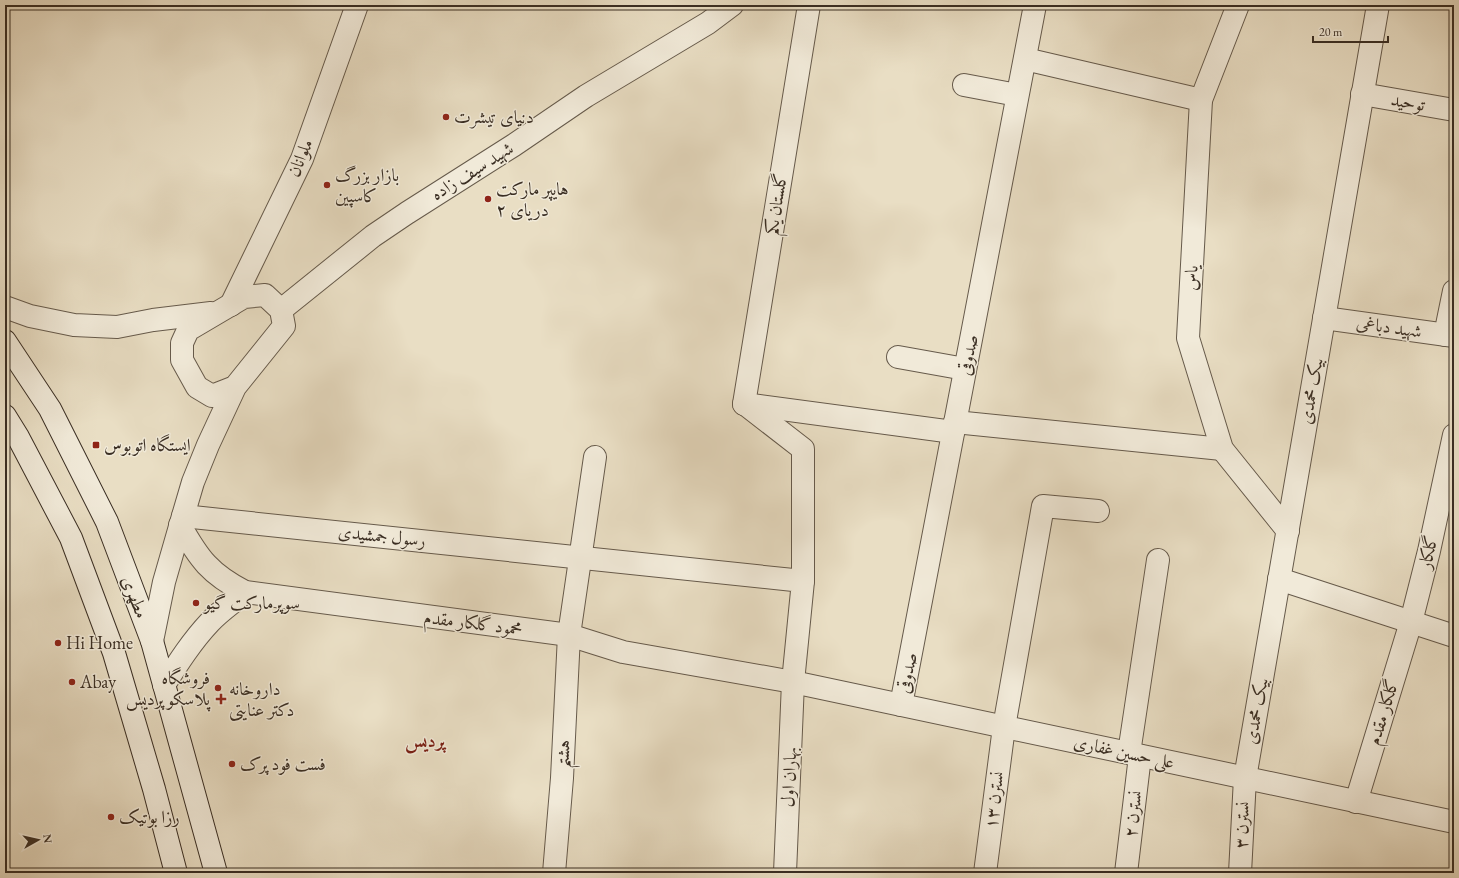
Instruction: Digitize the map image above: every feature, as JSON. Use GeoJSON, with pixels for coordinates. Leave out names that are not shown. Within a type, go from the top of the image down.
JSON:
{"type":"FeatureCollection","features":[{"type":"Feature","properties":{"kind":"street","name":"ملوانان"},"geometry":{"type":"LineString","coordinates":[[225,308],[302,158],[357,5]]}},
{"type":"Feature","properties":{"kind":"street","name":"شهید سیف زاده"},"geometry":{"type":"LineString","coordinates":[[281,310],[373,236],[407,213],[514,145],[586,96],[708,23],[732,5]]}},
{"type":"Feature","properties":{"kind":"street","name":"گلستان یکم"},"geometry":{"type":"LineString","coordinates":[[744,404],[809,5]]}},
{"type":"Feature","properties":{"kind":"street","name":"صدوقی"},"geometry":{"type":"LineString","coordinates":[[901,705],[1035,5]]}},
{"type":"Feature","properties":{"kind":"street","name":"یاس"},"geometry":{"type":"LineString","coordinates":[[1238,5],[1201,100],[1188,338],[1222,449],[1288,530]]}},
{"type":"Feature","properties":{"kind":"street","name":"بیک محمدی"},"geometry":{"type":"LineString","coordinates":[[1245,778],[1378,5]]}},
{"type":"Feature","properties":{"kind":"street"},"geometry":{"type":"LineString","coordinates":[[1024,59],[1201,100]]}},
{"type":"Feature","properties":{"kind":"street"},"geometry":{"type":"LineString","coordinates":[[964,85],[1018,95]]}},
{"type":"Feature","properties":{"kind":"street","name":"توحید"},"geometry":{"type":"LineString","coordinates":[[1362,94],[1454,110]]}},
{"type":"Feature","properties":{"kind":"street"},"geometry":{"type":"LineString","coordinates":[[1449,336],[1454,290]]}},
{"type":"Feature","properties":{"kind":"street"},"geometry":{"type":"LineString","coordinates":[[152,641],[164,582],[193,482],[208,445],[235,386],[284,326],[281,310],[266,295],[244,297],[188,330],[182,343],[182,360],[197,387],[212,396],[235,386]]}},
{"type":"Feature","properties":{"kind":"street"},"geometry":{"type":"LineString","coordinates":[[5,307],[30,316],[74,325],[117,327],[225,308]]}},
{"type":"Feature","properties":{"kind":"street","name":"شهید دباغی"},"geometry":{"type":"LineString","coordinates":[[1324,318],[1449,336]]}},
{"type":"Feature","properties":{"kind":"street","name":"مطهری"},"geometry":{"type":"LineString","coordinates":[[5,341],[50,409],[107,522],[152,641],[216,873]]}},
{"type":"Feature","properties":{"kind":"street"},"geometry":{"type":"LineString","coordinates":[[898,357],[965,369]]}},
{"type":"Feature","properties":{"kind":"street"},"geometry":{"type":"LineString","coordinates":[[744,404],[954,427],[1222,449]]}},
{"type":"Feature","properties":{"kind":"street","name":"بهاران اول"},"geometry":{"type":"LineString","coordinates":[[744,404],[803,449],[804,581],[793,682],[785,873]]}},
{"type":"Feature","properties":{"kind":"street"},"geometry":{"type":"LineString","coordinates":[[5,416],[18,437],[71,538],[114,653],[154,789],[176,873]]}},
{"type":"Feature","properties":{"kind":"street","name":"گلکار"},"geometry":{"type":"LineString","coordinates":[[1411,622],[1429,550],[1454,435]]}},
{"type":"Feature","properties":{"kind":"street","name":"هشتم"},"geometry":{"type":"LineString","coordinates":[[554,873],[562,778],[569,635],[595,458]]}},
{"type":"Feature","properties":{"kind":"street","name":"نسترن ۱۳"},"geometry":{"type":"LineString","coordinates":[[985,873],[1004,727],[1043,506],[1098,511]]}},
{"type":"Feature","properties":{"kind":"street","name":"رسول جمشیدی"},"geometry":{"type":"LineString","coordinates":[[182,520],[580,557],[804,581]]}},
{"type":"Feature","properties":{"kind":"street","name":"محمود گلکار مقدم"},"geometry":{"type":"LineString","coordinates":[[182,520],[194,549],[210,570],[229,584],[245,592],[569,635],[623,652],[793,682]]}},
{"type":"Feature","properties":{"kind":"street","name":"نسترن ۲"},"geometry":{"type":"LineString","coordinates":[[1126,873],[1134,755],[1158,560]]}},
{"type":"Feature","properties":{"kind":"street"},"geometry":{"type":"LineString","coordinates":[[1279,579],[1454,636]]}},
{"type":"Feature","properties":{"kind":"street"},"geometry":{"type":"LineString","coordinates":[[164,685],[183,655],[197,637],[211,621],[245,592]]}},
{"type":"Feature","properties":{"kind":"street","name":"گلکار مقدم"},"geometry":{"type":"LineString","coordinates":[[1356,802],[1411,622]]}},
{"type":"Feature","properties":{"kind":"street","name":"علی حسین غفاری"},"geometry":{"type":"LineString","coordinates":[[793,682],[1454,822]]}},
{"type":"Feature","properties":{"kind":"street","name":"نسترن ۳"},"geometry":{"type":"LineString","coordinates":[[1240,873],[1245,778]]}},
{"type":"Feature","properties":{"kind":"place","name":"دنیای تیشرت"},"geometry":{"type":"Point","coordinates":[446,117]}},
{"type":"Feature","properties":{"kind":"place","name":"بازار بزرگ کاسپین"},"geometry":{"type":"Point","coordinates":[327,185]}},
{"type":"Feature","properties":{"kind":"place","name":"هایپر مارکت دریای ۲"},"geometry":{"type":"Point","coordinates":[488,199]}},
{"type":"Feature","properties":{"kind":"place","name":"ایستگاه اتوبوس"},"geometry":{"type":"Point","coordinates":[96,445]}},
{"type":"Feature","properties":{"kind":"place","name":"سوپرمارکت گیو"},"geometry":{"type":"Point","coordinates":[196,603]}},
{"type":"Feature","properties":{"kind":"place","name":"Hi Home"},"geometry":{"type":"Point","coordinates":[58,643]}},
{"type":"Feature","properties":{"kind":"place","name":"Abay"},"geometry":{"type":"Point","coordinates":[72,682]}},
{"type":"Feature","properties":{"kind":"place","name":"فروشگاه پلاسکو پردیس"},"geometry":{"type":"Point","coordinates":[218,688]}},
{"type":"Feature","properties":{"kind":"place","name":"داروخانه دکتر عنایتی"},"geometry":{"type":"Point","coordinates":[221,699]}},
{"type":"Feature","properties":{"kind":"place","name":"فست فود پرک"},"geometry":{"type":"Point","coordinates":[232,764]}},
{"type":"Feature","properties":{"kind":"place","name":"رزا بوتیک"},"geometry":{"type":"Point","coordinates":[111,817]}},
{"type":"Feature","properties":{"kind":"district","name":"پردیس"},"geometry":{"type":"Point","coordinates":[425,740]}}]}
